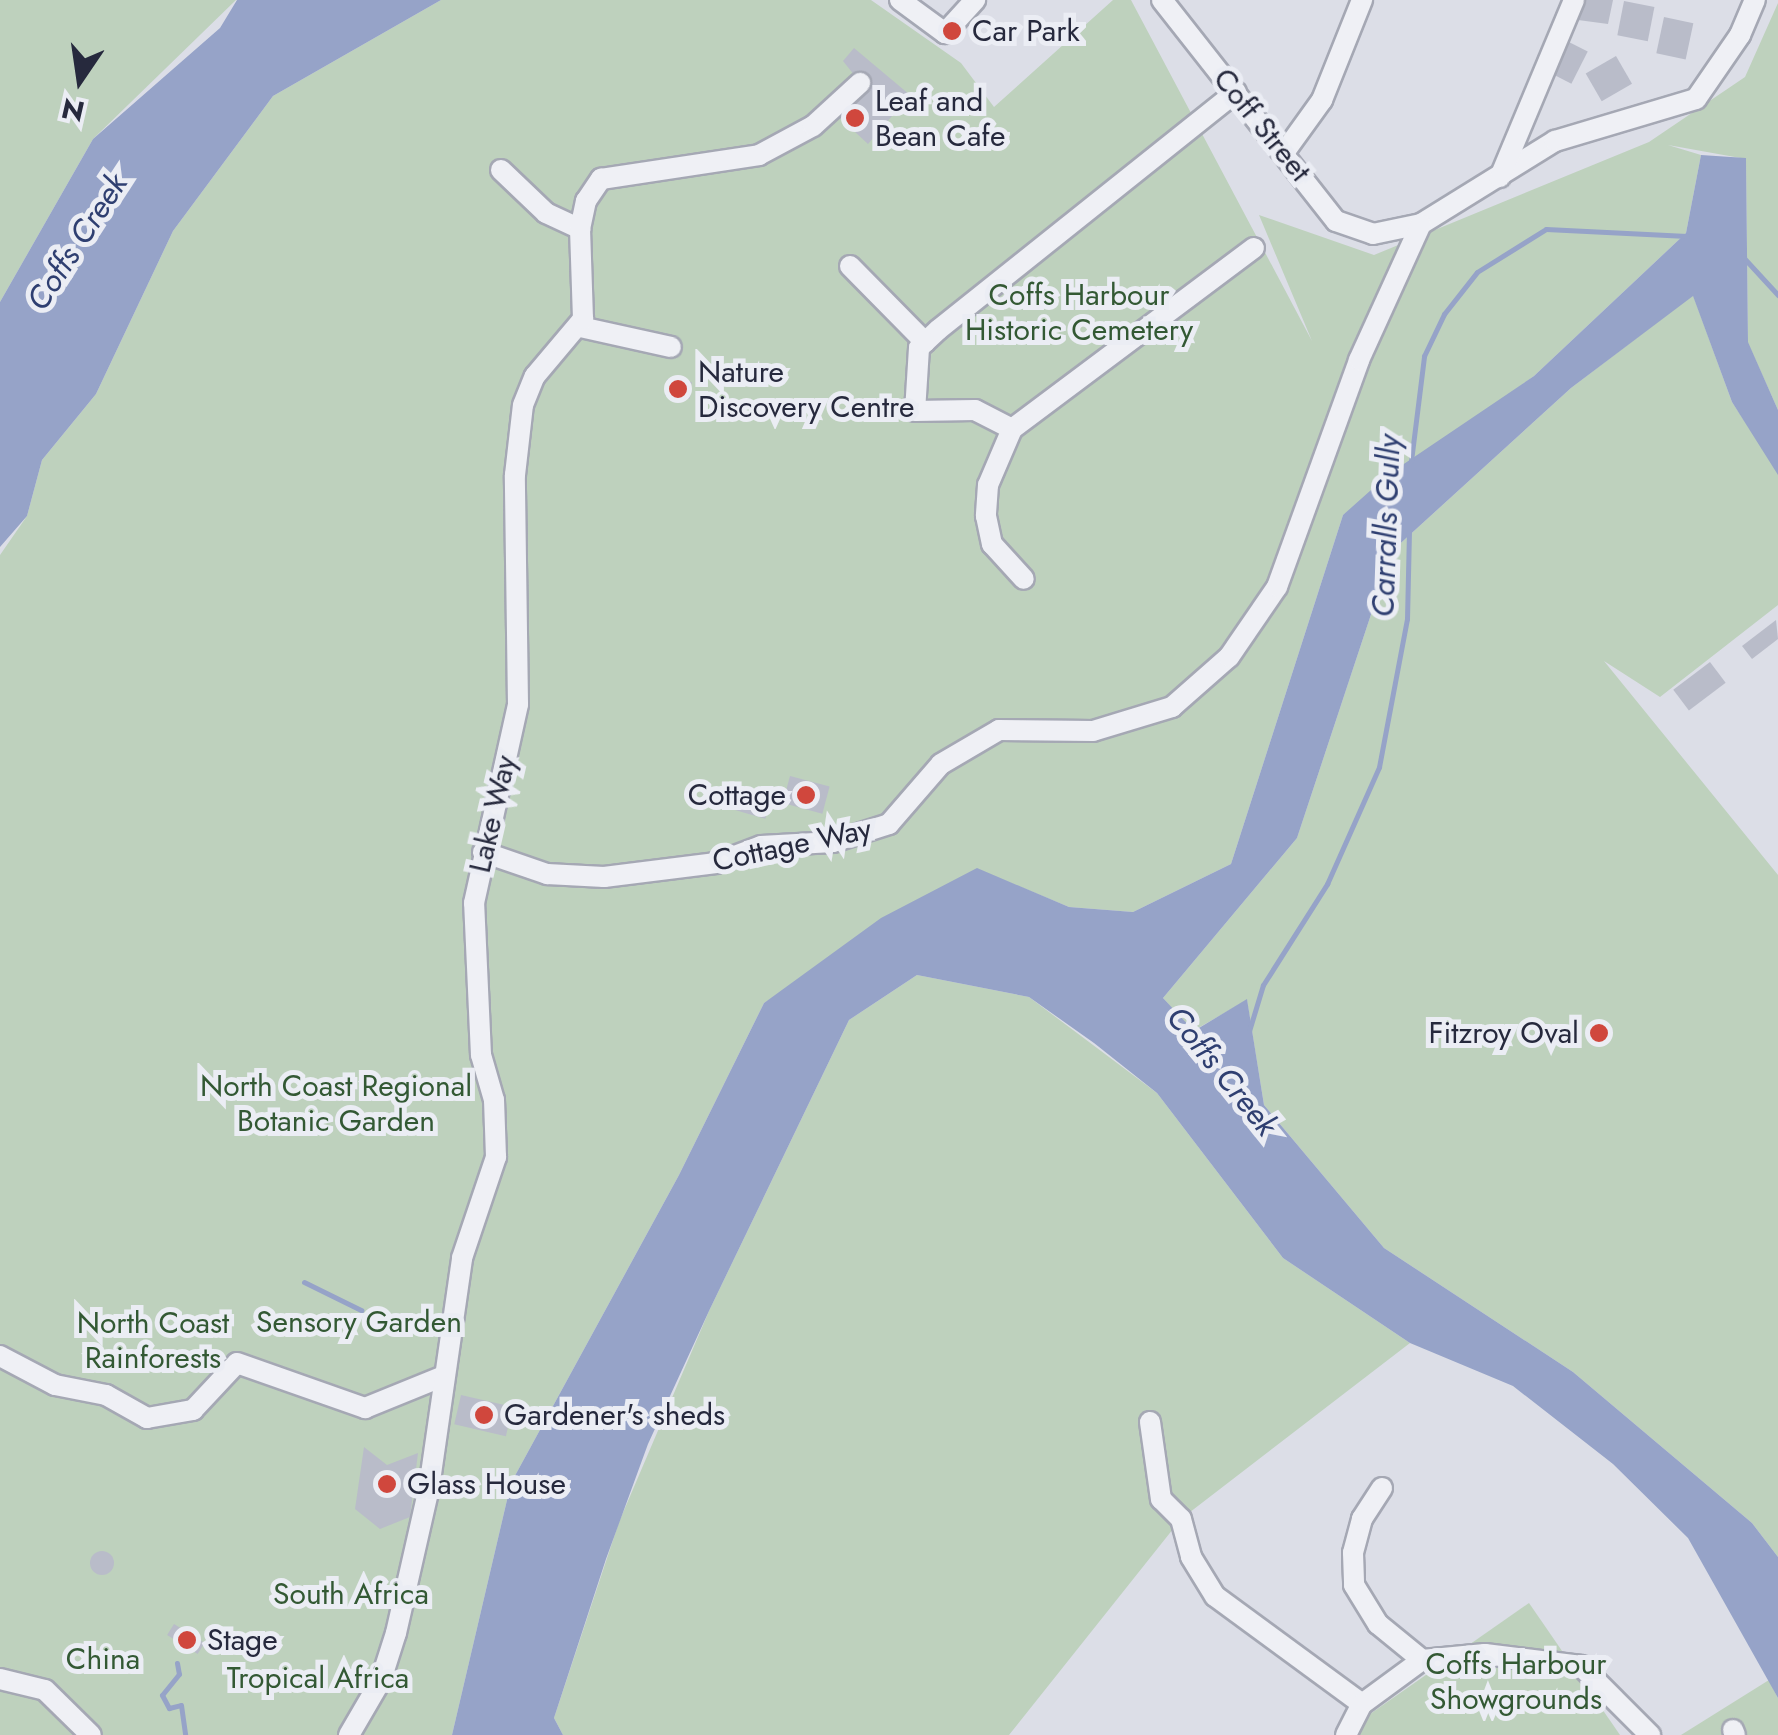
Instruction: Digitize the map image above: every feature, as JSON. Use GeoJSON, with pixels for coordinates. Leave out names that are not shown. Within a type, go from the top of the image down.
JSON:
{"type":"FeatureCollection","features":[{"type":"Feature","properties":{"kind":"street"},"geometry":{"type":"LineString","coordinates":[[900,0],[945,33],[975,0]]}},
{"type":"Feature","properties":{"kind":"street","name":"Coff Street"},"geometry":{"type":"LineString","coordinates":[[1162,0],[1286,150],[1336,221],[1373,234],[1421,224]]}},
{"type":"Feature","properties":{"kind":"street"},"geometry":{"type":"LineString","coordinates":[[1286,150],[1322,100],[1362,0]]}},
{"type":"Feature","properties":{"kind":"street"},"geometry":{"type":"LineString","coordinates":[[1500,179],[1574,0]]}},
{"type":"Feature","properties":{"kind":"street"},"geometry":{"type":"LineString","coordinates":[[1421,224],[1500,179],[1555,140],[1696,100],[1740,35],[1755,0]]}},
{"type":"Feature","properties":{"kind":"street"},"geometry":{"type":"LineString","coordinates":[[671,347],[580,327],[580,228],[601,179],[758,155],[814,126],[860,84]]}},
{"type":"Feature","properties":{"kind":"street"},"geometry":{"type":"LineString","coordinates":[[1012,429],[974,410],[914,410],[919,348],[1236,92]]}},
{"type":"Feature","properties":{"kind":"street"},"geometry":{"type":"LineString","coordinates":[[502,170],[546,213],[580,228]]}},
{"type":"Feature","properties":{"kind":"street","name":"Cottage Way"},"geometry":{"type":"LineString","coordinates":[[483,852],[548,874],[604,877],[716,863],[760,846],[833,842],[889,824],[941,764],[999,730],[1093,731],[1172,707],[1230,657],[1278,587],[1359,360],[1421,224]]}},
{"type":"Feature","properties":{"kind":"street"},"geometry":{"type":"LineString","coordinates":[[1024,579],[992,544],[986,516],[988,485],[1012,429],[1254,248]]}},
{"type":"Feature","properties":{"kind":"street"},"geometry":{"type":"LineString","coordinates":[[850,266],[925,342]]}},
{"type":"Feature","properties":{"kind":"street","name":"Lake Way"},"geometry":{"type":"LineString","coordinates":[[348,1735],[382,1680],[396,1634],[429,1488],[462,1258],[496,1156],[476,991],[474,903],[518,704],[519,428],[530,384],[580,327]]}},
{"type":"Feature","properties":{"kind":"street"},"geometry":{"type":"LineString","coordinates":[[0,1356],[55,1385],[97,1392],[147,1418],[180,1414],[200,1404],[236,1363],[364,1408],[444,1376]]}},
{"type":"Feature","properties":{"kind":"street"},"geometry":{"type":"LineString","coordinates":[[1150,1422],[1161,1498],[1181,1518],[1190,1557],[1216,1596],[1362,1704]]}},
{"type":"Feature","properties":{"kind":"street"},"geometry":{"type":"LineString","coordinates":[[1382,1488],[1362,1518],[1353,1553],[1354,1585],[1378,1624],[1422,1660]]}},
{"type":"Feature","properties":{"kind":"street"},"geometry":{"type":"LineString","coordinates":[[1346,1735],[1362,1704],[1422,1660],[1534,1655],[1581,1666],[1650,1735]]}},
{"type":"Feature","properties":{"kind":"street"},"geometry":{"type":"LineString","coordinates":[[0,1679],[46,1690],[91,1735]]}},
{"type":"Feature","properties":{"kind":"green space"},"geometry":{"type":"Polygon","coordinates":[[[0,0],[236,0],[93,139],[0,302],[0,0]]]}},
{"type":"Feature","properties":{"kind":"green space","name":"North Coast Regional Botanic Garden"},"geometry":{"type":"Polygon","coordinates":[[[441,0],[871,0],[961,63],[994,107],[1113,0],[1131,0],[1312,341],[1259,215],[1374,255],[1649,142],[1745,77],[1778,3],[1778,410],[1748,343],[1746,159],[1668,145],[1701,155],[1686,233],[1534,376],[1343,515],[1231,864],[1133,912],[1069,907],[977,869],[764,1003],[679,1175],[511,1483],[452,1735],[0,1735],[0,555],[27,516],[42,460],[96,394],[173,231],[273,96],[441,0]]]}},
{"type":"Feature","properties":{"kind":"green space"},"geometry":{"type":"Polygon","coordinates":[[[1693,295],[1732,402],[1778,472],[1778,605],[1660,697],[1604,661],[1778,875],[1778,1557],[1752,1523],[1573,1372],[1384,1248],[1264,1105],[1247,1000],[1193,1031],[1163,998],[1297,838],[1392,551],[1571,388],[1693,295]]]}},
{"type":"Feature","properties":{"kind":"green space"},"geometry":{"type":"Polygon","coordinates":[[[917,975],[1029,997],[1157,1093],[1283,1258],[1410,1343],[1181,1519],[1009,1735],[563,1735],[554,1718],[619,1522],[709,1311],[849,1020],[917,975]]]}},
{"type":"Feature","properties":{"kind":"green space","name":"Coffs Harbour Showgrounds"},"geometry":{"type":"Polygon","coordinates":[[[1529,1603],[1620,1735],[1340,1735],[1529,1603]]]}},
{"type":"Feature","properties":{"kind":"green space"},"geometry":{"type":"Polygon","coordinates":[[[1769,1680],[1778,1698],[1778,1735],[1681,1735],[1769,1680]]]}},
{"type":"Feature","properties":{"kind":"water","name":"Coffs Creek"},"geometry":{"type":"Polygon","coordinates":[[[237,0],[441,0],[273,96],[173,231],[96,394],[42,460],[27,516],[0,547],[0,302],[93,139],[220,28],[237,0]]]}},
{"type":"Feature","properties":{"kind":"water","name":"Coffs Creek"},"geometry":{"type":"Polygon","coordinates":[[[1701,155],[1746,158],[1748,342],[1778,410],[1778,475],[1732,402],[1693,296],[1571,388],[1392,551],[1297,838],[1163,998],[1194,1031],[1247,999],[1264,1105],[1384,1248],[1573,1372],[1752,1523],[1778,1557],[1778,1698],[1688,1538],[1613,1464],[1513,1386],[1410,1343],[1283,1258],[1157,1093],[1029,997],[917,975],[849,1020],[709,1311],[648,1444],[606,1559],[554,1718],[563,1735],[452,1735],[511,1483],[679,1175],[764,1003],[881,918],[977,868],[1069,907],[1133,912],[1231,864],[1343,515],[1389,474],[1534,376],[1686,233],[1701,155]]]}},
{"type":"Feature","properties":{"kind":"building"},"geometry":{"type":"Polygon","coordinates":[[[1581,0],[1613,0],[1608,24],[1578,20],[1581,0]]]}},
{"type":"Feature","properties":{"kind":"building"},"geometry":{"type":"Polygon","coordinates":[[[1624,1],[1654,7],[1648,41],[1617,35],[1624,1]]]}},
{"type":"Feature","properties":{"kind":"building"},"geometry":{"type":"Polygon","coordinates":[[[1664,17],[1693,23],[1686,59],[1656,53],[1664,17]]]}},
{"type":"Feature","properties":{"kind":"building"},"geometry":{"type":"Polygon","coordinates":[[[1561,38],[1588,52],[1571,84],[1545,70],[1561,38]]]}},
{"type":"Feature","properties":{"kind":"building"},"geometry":{"type":"Polygon","coordinates":[[[854,48],[910,95],[868,144],[840,118],[863,86],[843,61],[854,48]]]}},
{"type":"Feature","properties":{"kind":"building"},"geometry":{"type":"Polygon","coordinates":[[[1616,56],[1632,84],[1602,101],[1586,74],[1616,56]]]}},
{"type":"Feature","properties":{"kind":"building","name":"Nature Discovery Centre"},"geometry":{"type":"Polygon","coordinates":[[[667,379],[692,382],[690,399],[665,396],[667,379]]]}},
{"type":"Feature","properties":{"kind":"building"},"geometry":{"type":"Polygon","coordinates":[[[1776,620],[1778,639],[1752,659],[1742,646],[1776,620]]]}},
{"type":"Feature","properties":{"kind":"building"},"geometry":{"type":"Polygon","coordinates":[[[1710,662],[1726,683],[1689,710],[1673,690],[1710,662]]]}},
{"type":"Feature","properties":{"kind":"building","name":"Cottage"},"geometry":{"type":"Polygon","coordinates":[[[790,776],[830,787],[822,814],[783,803],[790,776]]]}},
{"type":"Feature","properties":{"kind":"building"},"geometry":{"type":"Polygon","coordinates":[[[738,787],[772,797],[765,819],[732,809],[738,787]]]}},
{"type":"Feature","properties":{"kind":"building","name":"Gardener's sheds"},"geometry":{"type":"Polygon","coordinates":[[[461,1395],[513,1407],[506,1436],[454,1424],[461,1395]]]}},
{"type":"Feature","properties":{"kind":"building","name":"Glass House"},"geometry":{"type":"Polygon","coordinates":[[[364,1447],[387,1465],[418,1453],[410,1517],[380,1529],[355,1509],[364,1447]]]}},
{"type":"Feature","properties":{"kind":"building"},"geometry":{"type":"Polygon","coordinates":[[[102,1551],[114,1563],[102,1575],[90,1563],[102,1551]]]}},
{"type":"Feature","properties":{"kind":"building","name":"Stage"},"geometry":{"type":"Polygon","coordinates":[[[174,1624],[205,1643],[198,1654],[167,1635],[174,1624]]]}},
{"type":"Feature","properties":{"kind":"waterway","name":"Carralls Gully"},"geometry":{"type":"LineString","coordinates":[[1411,461],[1424,356],[1444,314],[1477,272],[1546,229],[1687,236]]}},
{"type":"Feature","properties":{"kind":"waterway","name":"Carralls Gully"},"geometry":{"type":"LineString","coordinates":[[1743,257],[1778,295]]}},
{"type":"Feature","properties":{"kind":"waterway","name":"Carralls Gully"},"geometry":{"type":"LineString","coordinates":[[1249,1031],[1263,985],[1327,884],[1379,767],[1407,619],[1409,532]]}},
{"type":"Feature","properties":{"kind":"waterway"},"geometry":{"type":"LineString","coordinates":[[304,1282],[361,1310]]}},
{"type":"Feature","properties":{"kind":"waterway"},"geometry":{"type":"LineString","coordinates":[[177,1663],[179,1674],[162,1695],[169,1708],[181,1705],[185,1735]]}},
{"type":"Feature","properties":{"kind":"place","name":"Car Park"},"geometry":{"type":"Point","coordinates":[952,31]}},
{"type":"Feature","properties":{"kind":"place","name":"Leaf and Bean Cafe"},"geometry":{"type":"Point","coordinates":[855,118]}},
{"type":"Feature","properties":{"kind":"place","name":"Nature Discovery Centre"},"geometry":{"type":"Point","coordinates":[678,389]}},
{"type":"Feature","properties":{"kind":"place","name":"Cottage"},"geometry":{"type":"Point","coordinates":[806,795]}},
{"type":"Feature","properties":{"kind":"place","name":"Fitzroy Oval"},"geometry":{"type":"Point","coordinates":[1599,1033]}},
{"type":"Feature","properties":{"kind":"place","name":"Gardener's sheds"},"geometry":{"type":"Point","coordinates":[484,1415]}},
{"type":"Feature","properties":{"kind":"place","name":"Glass House"},"geometry":{"type":"Point","coordinates":[387,1484]}},
{"type":"Feature","properties":{"kind":"place","name":"Stage"},"geometry":{"type":"Point","coordinates":[187,1640]}},
{"type":"Feature","properties":{"kind":"park label","name":"Coffs Harbour Historic Cemetery"},"geometry":{"type":"Point","coordinates":[1079,312]}},
{"type":"Feature","properties":{"kind":"park label","name":"Sensory Garden"},"geometry":{"type":"Point","coordinates":[359,1322]}},
{"type":"Feature","properties":{"kind":"park label","name":"North Coast Rainforests"},"geometry":{"type":"Point","coordinates":[153,1340]}},
{"type":"Feature","properties":{"kind":"park label","name":"South Africa"},"geometry":{"type":"Point","coordinates":[351,1594]}},
{"type":"Feature","properties":{"kind":"park label","name":"China"},"geometry":{"type":"Point","coordinates":[103,1659]}},
{"type":"Feature","properties":{"kind":"park label","name":"Tropical Africa"},"geometry":{"type":"Point","coordinates":[318,1678]}}]}
